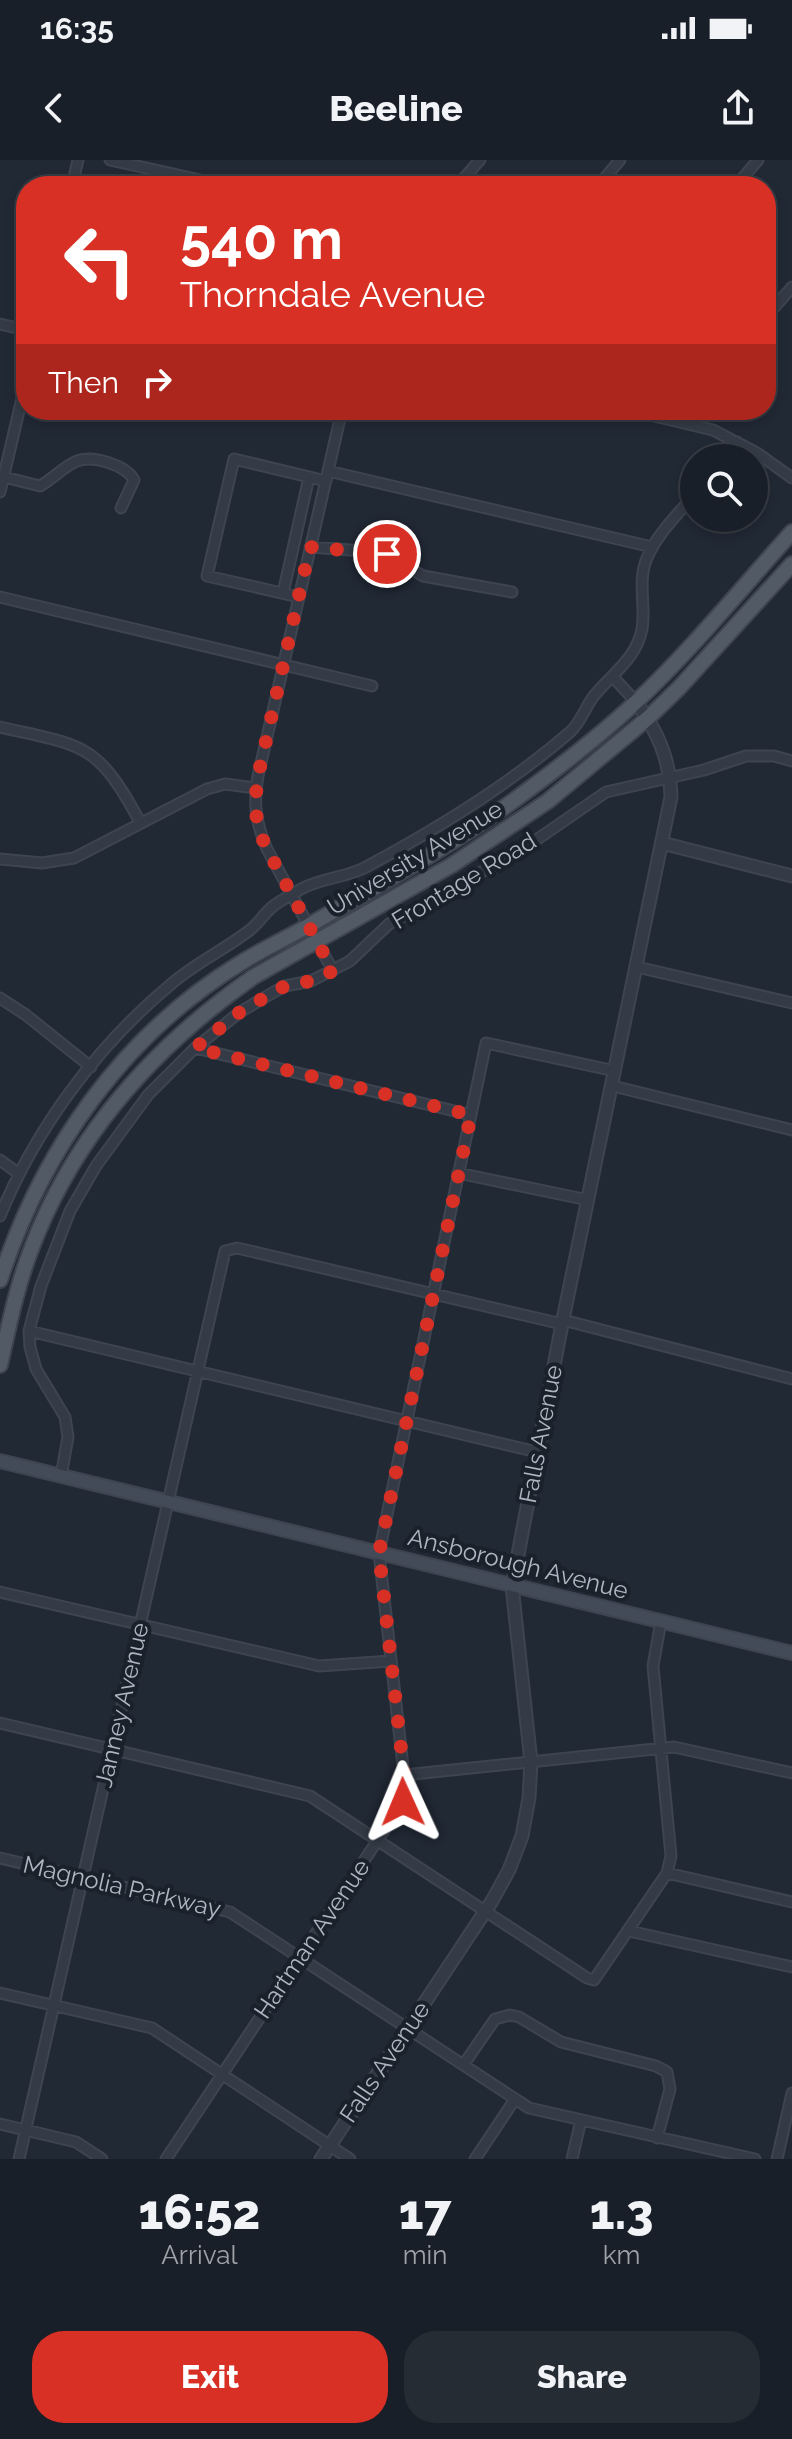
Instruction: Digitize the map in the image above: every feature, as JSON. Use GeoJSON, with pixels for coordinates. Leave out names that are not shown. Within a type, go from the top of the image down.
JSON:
{"type":"FeatureCollection","features":[{"type":"Feature","properties":{"kind":"main road","name":"University Avenue"},"geometry":{"type":"LineString","coordinates":[[0,1280],[42,1176],[76,1120],[120,1064],[168,1017],[221,975],[507,805],[574,755],[636,702],[792,532]]}},
{"type":"Feature","properties":{"kind":"main road","name":"University Avenue"},"geometry":{"type":"LineString","coordinates":[[0,1365],[13,1303],[43,1220],[70,1168],[101,1119],[140,1073],[181,1032],[253,977],[452,865],[509,829],[589,769],[679,688],[792,564]]}},
{"type":"Feature","properties":{"kind":"main road","name":"Ansborough Avenue"},"geometry":{"type":"LineString","coordinates":[[0,1461],[792,1653]]}},
{"type":"Feature","properties":{"kind":"street"},"geometry":{"type":"LineString","coordinates":[[110,160],[182,176]]}},
{"type":"Feature","properties":{"kind":"street"},"geometry":{"type":"LineString","coordinates":[[466,176],[480,160]]}},
{"type":"Feature","properties":{"kind":"street"},"geometry":{"type":"LineString","coordinates":[[606,176],[620,160]]}},
{"type":"Feature","properties":{"kind":"street"},"geometry":{"type":"LineString","coordinates":[[744,176],[758,160]]}},
{"type":"Feature","properties":{"kind":"street"},"geometry":{"type":"LineString","coordinates":[[776,305],[792,287]]}},
{"type":"Feature","properties":{"kind":"street"},"geometry":{"type":"LineString","coordinates":[[0,492],[17,420]]}},
{"type":"Feature","properties":{"kind":"street"},"geometry":{"type":"LineString","coordinates":[[333,971],[258,829],[256,788],[340,420]]}},
{"type":"Feature","properties":{"kind":"street"},"geometry":{"type":"LineString","coordinates":[[673,420],[713,430],[792,478]]}},
{"type":"Feature","properties":{"kind":"street"},"geometry":{"type":"LineString","coordinates":[[4,477],[40,486],[73,462],[83,459],[121,466],[130,472],[134,480],[121,508]]}},
{"type":"Feature","properties":{"kind":"street"},"geometry":{"type":"LineString","coordinates":[[299,597],[207,576],[234,459],[309,477],[327,476],[652,547]]}},
{"type":"Feature","properties":{"kind":"street"},"geometry":{"type":"LineString","coordinates":[[283,593],[309,477]]}},
{"type":"Feature","properties":{"kind":"street"},"geometry":{"type":"LineString","coordinates":[[0,1216],[19,1174],[52,1119],[126,1027],[170,985],[253,928],[271,907],[310,884],[346,876],[361,869],[484,796],[572,730],[592,699],[632,655],[641,632],[642,574],[652,547],[680,512]]}},
{"type":"Feature","properties":{"kind":"street"},"geometry":{"type":"LineString","coordinates":[[310,547],[387,554],[423,576],[512,592]]}},
{"type":"Feature","properties":{"kind":"street"},"geometry":{"type":"LineString","coordinates":[[0,597],[372,686]]}},
{"type":"Feature","properties":{"kind":"street","name":"Falls Avenue"},"geometry":{"type":"LineString","coordinates":[[321,2159],[485,1912],[509,1870],[522,1836],[531,1762],[512,1586],[671,797],[664,748],[648,718],[613,677]]}},
{"type":"Feature","properties":{"kind":"street"},"geometry":{"type":"LineString","coordinates":[[0,727],[89,751],[122,788],[140,822]]}},
{"type":"Feature","properties":{"kind":"street","name":"Frontage Road"},"geometry":{"type":"LineString","coordinates":[[61,1476],[67,1447],[65,1417],[32,1359],[29,1331],[48,1264],[84,1186],[111,1143],[134,1112],[195,1048],[240,1012],[274,992],[333,971],[360,954],[389,924],[526,847],[596,797],[617,788],[670,779],[746,756],[774,756],[792,761]]}},
{"type":"Feature","properties":{"kind":"street"},"geometry":{"type":"LineString","coordinates":[[0,859],[34,863],[74,858],[216,786],[234,784],[256,788]]}},
{"type":"Feature","properties":{"kind":"street"},"geometry":{"type":"LineString","coordinates":[[662,843],[792,876]]}},
{"type":"Feature","properties":{"kind":"street"},"geometry":{"type":"LineString","coordinates":[[637,967],[792,1003]]}},
{"type":"Feature","properties":{"kind":"street"},"geometry":{"type":"LineString","coordinates":[[0,998],[91,1067]]}},
{"type":"Feature","properties":{"kind":"street","name":"Hartman Avenue"},"geometry":{"type":"LineString","coordinates":[[166,2159],[403,1802],[404,1775],[379,1553],[486,1043],[615,1071]]}},
{"type":"Feature","properties":{"kind":"street"},"geometry":{"type":"LineString","coordinates":[[195,1048],[471,1115]]}},
{"type":"Feature","properties":{"kind":"street"},"geometry":{"type":"LineString","coordinates":[[613,1086],[792,1130]]}},
{"type":"Feature","properties":{"kind":"street"},"geometry":{"type":"LineString","coordinates":[[0,1160],[19,1174]]}},
{"type":"Feature","properties":{"kind":"street"},"geometry":{"type":"LineString","coordinates":[[458,1173],[588,1200]]}},
{"type":"Feature","properties":{"kind":"street","name":"Janney Avenue"},"geometry":{"type":"LineString","coordinates":[[19,2159],[225,1251],[237,1248],[433,1295]]}},
{"type":"Feature","properties":{"kind":"street"},"geometry":{"type":"LineString","coordinates":[[433,1295],[563,1322],[792,1379]]}},
{"type":"Feature","properties":{"kind":"street"},"geometry":{"type":"LineString","coordinates":[[29,1331],[537,1452]]}},
{"type":"Feature","properties":{"kind":"street"},"geometry":{"type":"LineString","coordinates":[[0,1592],[319,1666],[391,1661]]}},
{"type":"Feature","properties":{"kind":"street"},"geometry":{"type":"LineString","coordinates":[[0,1723],[310,1796],[594,1980],[667,1873],[671,1856],[653,1666],[661,1621]]}},
{"type":"Feature","properties":{"kind":"street"},"geometry":{"type":"LineString","coordinates":[[404,1775],[674,1747],[792,1773]]}},
{"type":"Feature","properties":{"kind":"street","name":"Magnolia Parkway"},"geometry":{"type":"LineString","coordinates":[[0,1858],[230,1912],[529,2108],[755,2159]]}},
{"type":"Feature","properties":{"kind":"street"},"geometry":{"type":"LineString","coordinates":[[667,1873],[792,1902]]}},
{"type":"Feature","properties":{"kind":"street"},"geometry":{"type":"LineString","coordinates":[[629,1931],[792,1967]]}},
{"type":"Feature","properties":{"kind":"street"},"geometry":{"type":"LineString","coordinates":[[0,1993],[152,2028],[350,2159]]}},
{"type":"Feature","properties":{"kind":"street"},"geometry":{"type":"LineString","coordinates":[[464,2064],[495,2019],[510,2015],[519,2017],[561,2042],[656,2066],[667,2072],[670,2089],[657,2138]]}},
{"type":"Feature","properties":{"kind":"street"},"geometry":{"type":"LineString","coordinates":[[777,2159],[792,2093]]}},
{"type":"Feature","properties":{"kind":"street"},"geometry":{"type":"LineString","coordinates":[[475,2159],[515,2099]]}},
{"type":"Feature","properties":{"kind":"street"},"geometry":{"type":"LineString","coordinates":[[572,2159],[581,2120]]}},
{"type":"Feature","properties":{"kind":"street"},"geometry":{"type":"LineString","coordinates":[[0,2124],[76,2142],[102,2159]]}},
{"type":"Feature","properties":{"kind":"route"},"geometry":{"type":"LineString","coordinates":[[387,554],[310,547],[256,788],[258,829],[333,971],[274,992],[240,1012],[195,1048],[471,1115],[379,1553],[404,1775],[403,1802]]}}]}
